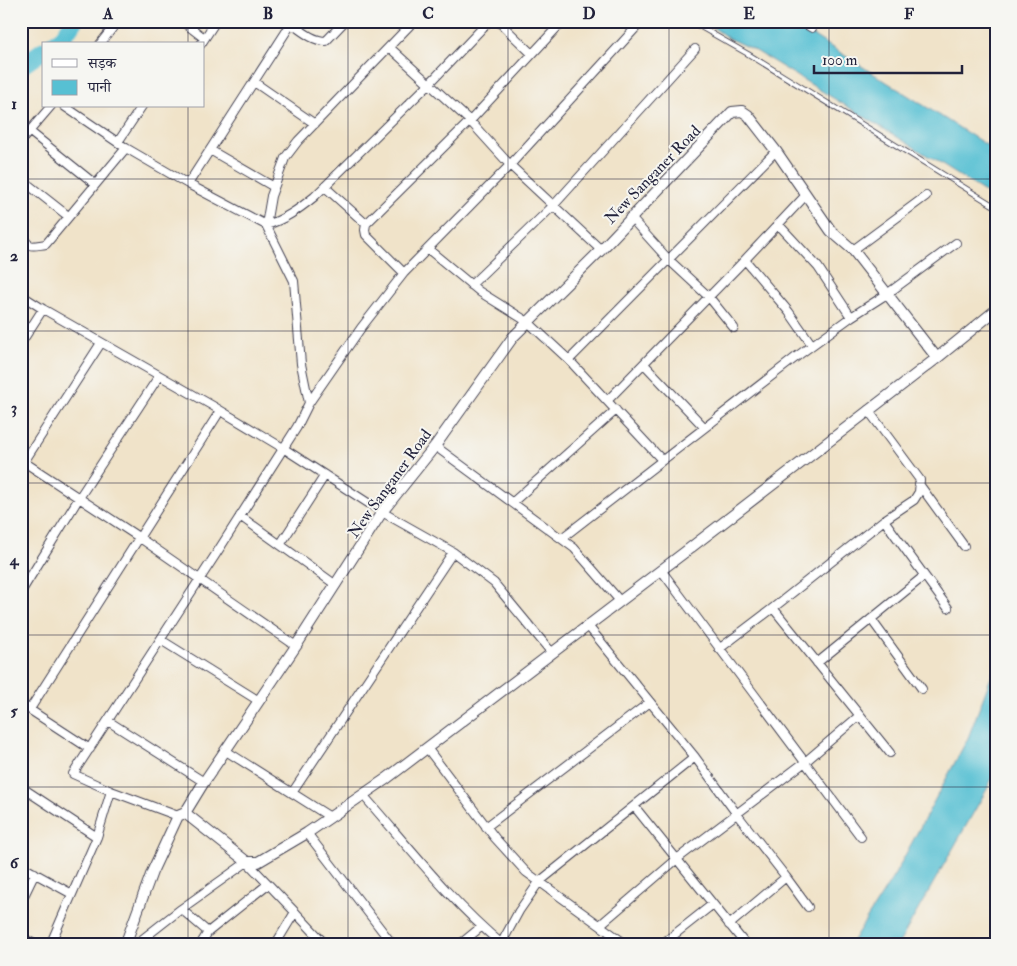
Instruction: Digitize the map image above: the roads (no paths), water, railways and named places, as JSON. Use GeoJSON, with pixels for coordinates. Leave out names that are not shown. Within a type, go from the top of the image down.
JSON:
{"type":"FeatureCollection","features":[{"type":"Feature","properties":{"kind":"street"},"geometry":{"type":"LineString","coordinates":[[102,42],[118,21]]}},
{"type":"Feature","properties":{"kind":"street"},"geometry":{"type":"LineString","coordinates":[[182,21],[203,41],[216,21]]}},
{"type":"Feature","properties":{"kind":"street"},"geometry":{"type":"LineString","coordinates":[[188,184],[293,23],[306,34],[321,41],[326,41],[345,21]]}},
{"type":"Feature","properties":{"kind":"street"},"geometry":{"type":"LineString","coordinates":[[266,225],[271,196],[285,158],[298,141],[414,21]]}},
{"type":"Feature","properties":{"kind":"street"},"geometry":{"type":"LineString","coordinates":[[266,225],[277,222],[293,213],[325,187],[430,83],[488,21]]}},
{"type":"Feature","properties":{"kind":"street"},"geometry":{"type":"LineString","coordinates":[[498,21],[532,54]]}},
{"type":"Feature","properties":{"kind":"street"},"geometry":{"type":"LineString","coordinates":[[404,273],[366,235],[364,230],[366,224],[470,121],[564,21]]}},
{"type":"Feature","properties":{"kind":"street"},"geometry":{"type":"LineString","coordinates":[[326,945],[247,862],[182,815],[111,791],[73,774],[200,580],[309,403],[362,328],[404,273],[510,165],[642,21]]}},
{"type":"Feature","properties":{"kind":"street"},"geometry":{"type":"LineString","coordinates":[[800,21],[812,28]]}},
{"type":"Feature","properties":{"kind":"street"},"geometry":{"type":"LineString","coordinates":[[389,47],[470,121],[510,165],[601,250]]}},
{"type":"Feature","properties":{"kind":"street"},"geometry":{"type":"LineString","coordinates":[[471,285],[554,205],[695,49]]}},
{"type":"Feature","properties":{"kind":"street"},"geometry":{"type":"LineString","coordinates":[[254,82],[315,124]]}},
{"type":"Feature","properties":{"kind":"street"},"geometry":{"type":"LineString","coordinates":[[21,141],[49,108]]}},
{"type":"Feature","properties":{"kind":"street"},"geometry":{"type":"LineString","coordinates":[[67,108],[126,148],[188,184],[266,225],[294,281],[301,364],[309,403]]}},
{"type":"Feature","properties":{"kind":"street"},"geometry":{"type":"LineString","coordinates":[[118,142],[141,108]]}},
{"type":"Feature","properties":{"kind":"street","name":"New Sanganer Road"},"geometry":{"type":"LineString","coordinates":[[125,945],[152,872],[182,815],[296,646],[382,512],[435,446],[513,337],[601,250],[630,217],[732,112],[742,111],[748,115],[776,151]]}},
{"type":"Feature","properties":{"kind":"street"},"geometry":{"type":"LineString","coordinates":[[29,131],[95,184]]}},
{"type":"Feature","properties":{"kind":"street"},"geometry":{"type":"LineString","coordinates":[[21,235],[26,244],[34,247],[46,244],[126,148]]}},
{"type":"Feature","properties":{"kind":"street"},"geometry":{"type":"LineString","coordinates":[[210,150],[274,188]]}},
{"type":"Feature","properties":{"kind":"street"},"geometry":{"type":"LineString","coordinates":[[569,360],[776,151],[831,231],[852,250],[937,358]]}},
{"type":"Feature","properties":{"kind":"street"},"geometry":{"type":"LineString","coordinates":[[21,180],[68,216]]}},
{"type":"Feature","properties":{"kind":"street"},"geometry":{"type":"LineString","coordinates":[[325,187],[366,224]]}},
{"type":"Feature","properties":{"kind":"street"},"geometry":{"type":"LineString","coordinates":[[607,401],[806,195]]}},
{"type":"Feature","properties":{"kind":"street"},"geometry":{"type":"LineString","coordinates":[[852,250],[926,196]]}},
{"type":"Feature","properties":{"kind":"street"},"geometry":{"type":"LineString","coordinates":[[630,217],[668,258],[709,297],[734,328]]}},
{"type":"Feature","properties":{"kind":"street"},"geometry":{"type":"LineString","coordinates":[[778,224],[818,267],[851,317]]}},
{"type":"Feature","properties":{"kind":"street"},"geometry":{"type":"LineString","coordinates":[[562,538],[812,345],[851,317],[888,294],[956,243]]}},
{"type":"Feature","properties":{"kind":"street"},"geometry":{"type":"LineString","coordinates":[[428,249],[480,292],[528,322],[569,360],[662,460]]}},
{"type":"Feature","properties":{"kind":"street"},"geometry":{"type":"LineString","coordinates":[[745,260],[789,312],[812,345]]}},
{"type":"Feature","properties":{"kind":"street"},"geometry":{"type":"LineString","coordinates":[[21,295],[283,448],[382,512],[453,552],[494,583],[552,653]]}},
{"type":"Feature","properties":{"kind":"street"},"geometry":{"type":"LineString","coordinates":[[21,343],[43,309]]}},
{"type":"Feature","properties":{"kind":"street"},"geometry":{"type":"LineString","coordinates":[[134,945],[247,862],[258,862],[306,834],[427,748],[937,358],[996,310]]}},
{"type":"Feature","properties":{"kind":"street"},"geometry":{"type":"LineString","coordinates":[[101,343],[22,463],[140,538],[296,646]]}},
{"type":"Feature","properties":{"kind":"street"},"geometry":{"type":"LineString","coordinates":[[644,364],[704,427]]}},
{"type":"Feature","properties":{"kind":"street"},"geometry":{"type":"LineString","coordinates":[[21,592],[79,498],[159,376]]}},
{"type":"Feature","properties":{"kind":"street"},"geometry":{"type":"LineString","coordinates":[[513,502],[616,410]]}},
{"type":"Feature","properties":{"kind":"street"},"geometry":{"type":"LineString","coordinates":[[719,649],[884,520],[914,500],[919,492],[920,480],[868,410]]}},
{"type":"Feature","properties":{"kind":"street"},"geometry":{"type":"LineString","coordinates":[[30,710],[220,411]]}},
{"type":"Feature","properties":{"kind":"street"},"geometry":{"type":"LineString","coordinates":[[435,446],[574,548],[620,601]]}},
{"type":"Feature","properties":{"kind":"street"},"geometry":{"type":"LineString","coordinates":[[280,545],[325,475]]}},
{"type":"Feature","properties":{"kind":"street"},"geometry":{"type":"LineString","coordinates":[[920,484],[964,546]]}},
{"type":"Feature","properties":{"kind":"street"},"geometry":{"type":"LineString","coordinates":[[240,516],[336,585]]}},
{"type":"Feature","properties":{"kind":"street"},"geometry":{"type":"LineString","coordinates":[[884,520],[948,608]]}},
{"type":"Feature","properties":{"kind":"street"},"geometry":{"type":"LineString","coordinates":[[292,793],[453,552]]}},
{"type":"Feature","properties":{"kind":"street"},"geometry":{"type":"LineString","coordinates":[[661,570],[861,837]]}},
{"type":"Feature","properties":{"kind":"street"},"geometry":{"type":"LineString","coordinates":[[817,663],[924,576]]}},
{"type":"Feature","properties":{"kind":"street"},"geometry":{"type":"LineString","coordinates":[[773,608],[890,753]]}},
{"type":"Feature","properties":{"kind":"street"},"geometry":{"type":"LineString","coordinates":[[871,620],[922,689]]}},
{"type":"Feature","properties":{"kind":"street"},"geometry":{"type":"LineString","coordinates":[[588,626],[696,757],[808,907]]}},
{"type":"Feature","properties":{"kind":"street"},"geometry":{"type":"LineString","coordinates":[[161,640],[259,701]]}},
{"type":"Feature","properties":{"kind":"street"},"geometry":{"type":"LineString","coordinates":[[486,827],[650,702]]}},
{"type":"Feature","properties":{"kind":"street"},"geometry":{"type":"LineString","coordinates":[[21,704],[90,749]]}},
{"type":"Feature","properties":{"kind":"street"},"geometry":{"type":"LineString","coordinates":[[600,925],[677,859],[805,762],[859,716]]}},
{"type":"Feature","properties":{"kind":"street"},"geometry":{"type":"LineString","coordinates":[[108,720],[204,782]]}},
{"type":"Feature","properties":{"kind":"street"},"geometry":{"type":"LineString","coordinates":[[427,748],[486,827],[526,872],[627,945]]}},
{"type":"Feature","properties":{"kind":"street"},"geometry":{"type":"LineString","coordinates":[[226,751],[330,817]]}},
{"type":"Feature","properties":{"kind":"street"},"geometry":{"type":"LineString","coordinates":[[363,794],[453,898],[481,927],[502,944],[519,911],[539,882],[696,757]]}},
{"type":"Feature","properties":{"kind":"street"},"geometry":{"type":"LineString","coordinates":[[21,787],[97,837]]}},
{"type":"Feature","properties":{"kind":"street"},"geometry":{"type":"LineString","coordinates":[[50,945],[97,837],[111,791]]}},
{"type":"Feature","properties":{"kind":"street"},"geometry":{"type":"LineString","coordinates":[[634,806],[746,945]]}},
{"type":"Feature","properties":{"kind":"street"},"geometry":{"type":"LineString","coordinates":[[306,834],[393,945]]}},
{"type":"Feature","properties":{"kind":"street"},"geometry":{"type":"LineString","coordinates":[[21,866],[72,894]]}},
{"type":"Feature","properties":{"kind":"street"},"geometry":{"type":"LineString","coordinates":[[21,902],[35,873]]}},
{"type":"Feature","properties":{"kind":"street"},"geometry":{"type":"LineString","coordinates":[[729,925],[786,877]]}},
{"type":"Feature","properties":{"kind":"street"},"geometry":{"type":"LineString","coordinates":[[200,945],[208,932],[268,884]]}},
{"type":"Feature","properties":{"kind":"street"},"geometry":{"type":"LineString","coordinates":[[661,945],[713,904]]}},
{"type":"Feature","properties":{"kind":"street"},"geometry":{"type":"LineString","coordinates":[[181,909],[208,932]]}},
{"type":"Feature","properties":{"kind":"street"},"geometry":{"type":"LineString","coordinates":[[275,945],[295,912]]}},
{"type":"Feature","properties":{"kind":"street"},"geometry":{"type":"LineString","coordinates":[[459,945],[481,927]]}},
{"type":"Feature","properties":{"kind":"street"},"geometry":{"type":"LineString","coordinates":[[21,937],[36,945]]}},
{"type":"Feature","properties":{"kind":"lane"},"geometry":{"type":"LineString","coordinates":[[690,21],[748,54],[996,207]]}},
{"type":"Feature","properties":{"kind":"water"},"geometry":{"type":"Polygon","coordinates":[[[704,21],[790,21],[996,151],[996,199],[756,51],[728,38],[704,21]]]}},
{"type":"Feature","properties":{"kind":"water"},"geometry":{"type":"Polygon","coordinates":[[[996,664],[996,770],[987,789],[898,945],[850,945],[895,874],[968,738],[996,664]]]}},
{"type":"Feature","properties":{"kind":"waterway"},"geometry":{"type":"LineString","coordinates":[[56,42],[63,37],[74,21]]}},
{"type":"Feature","properties":{"kind":"waterway"},"geometry":{"type":"LineString","coordinates":[[21,66],[42,51]]}}]}
